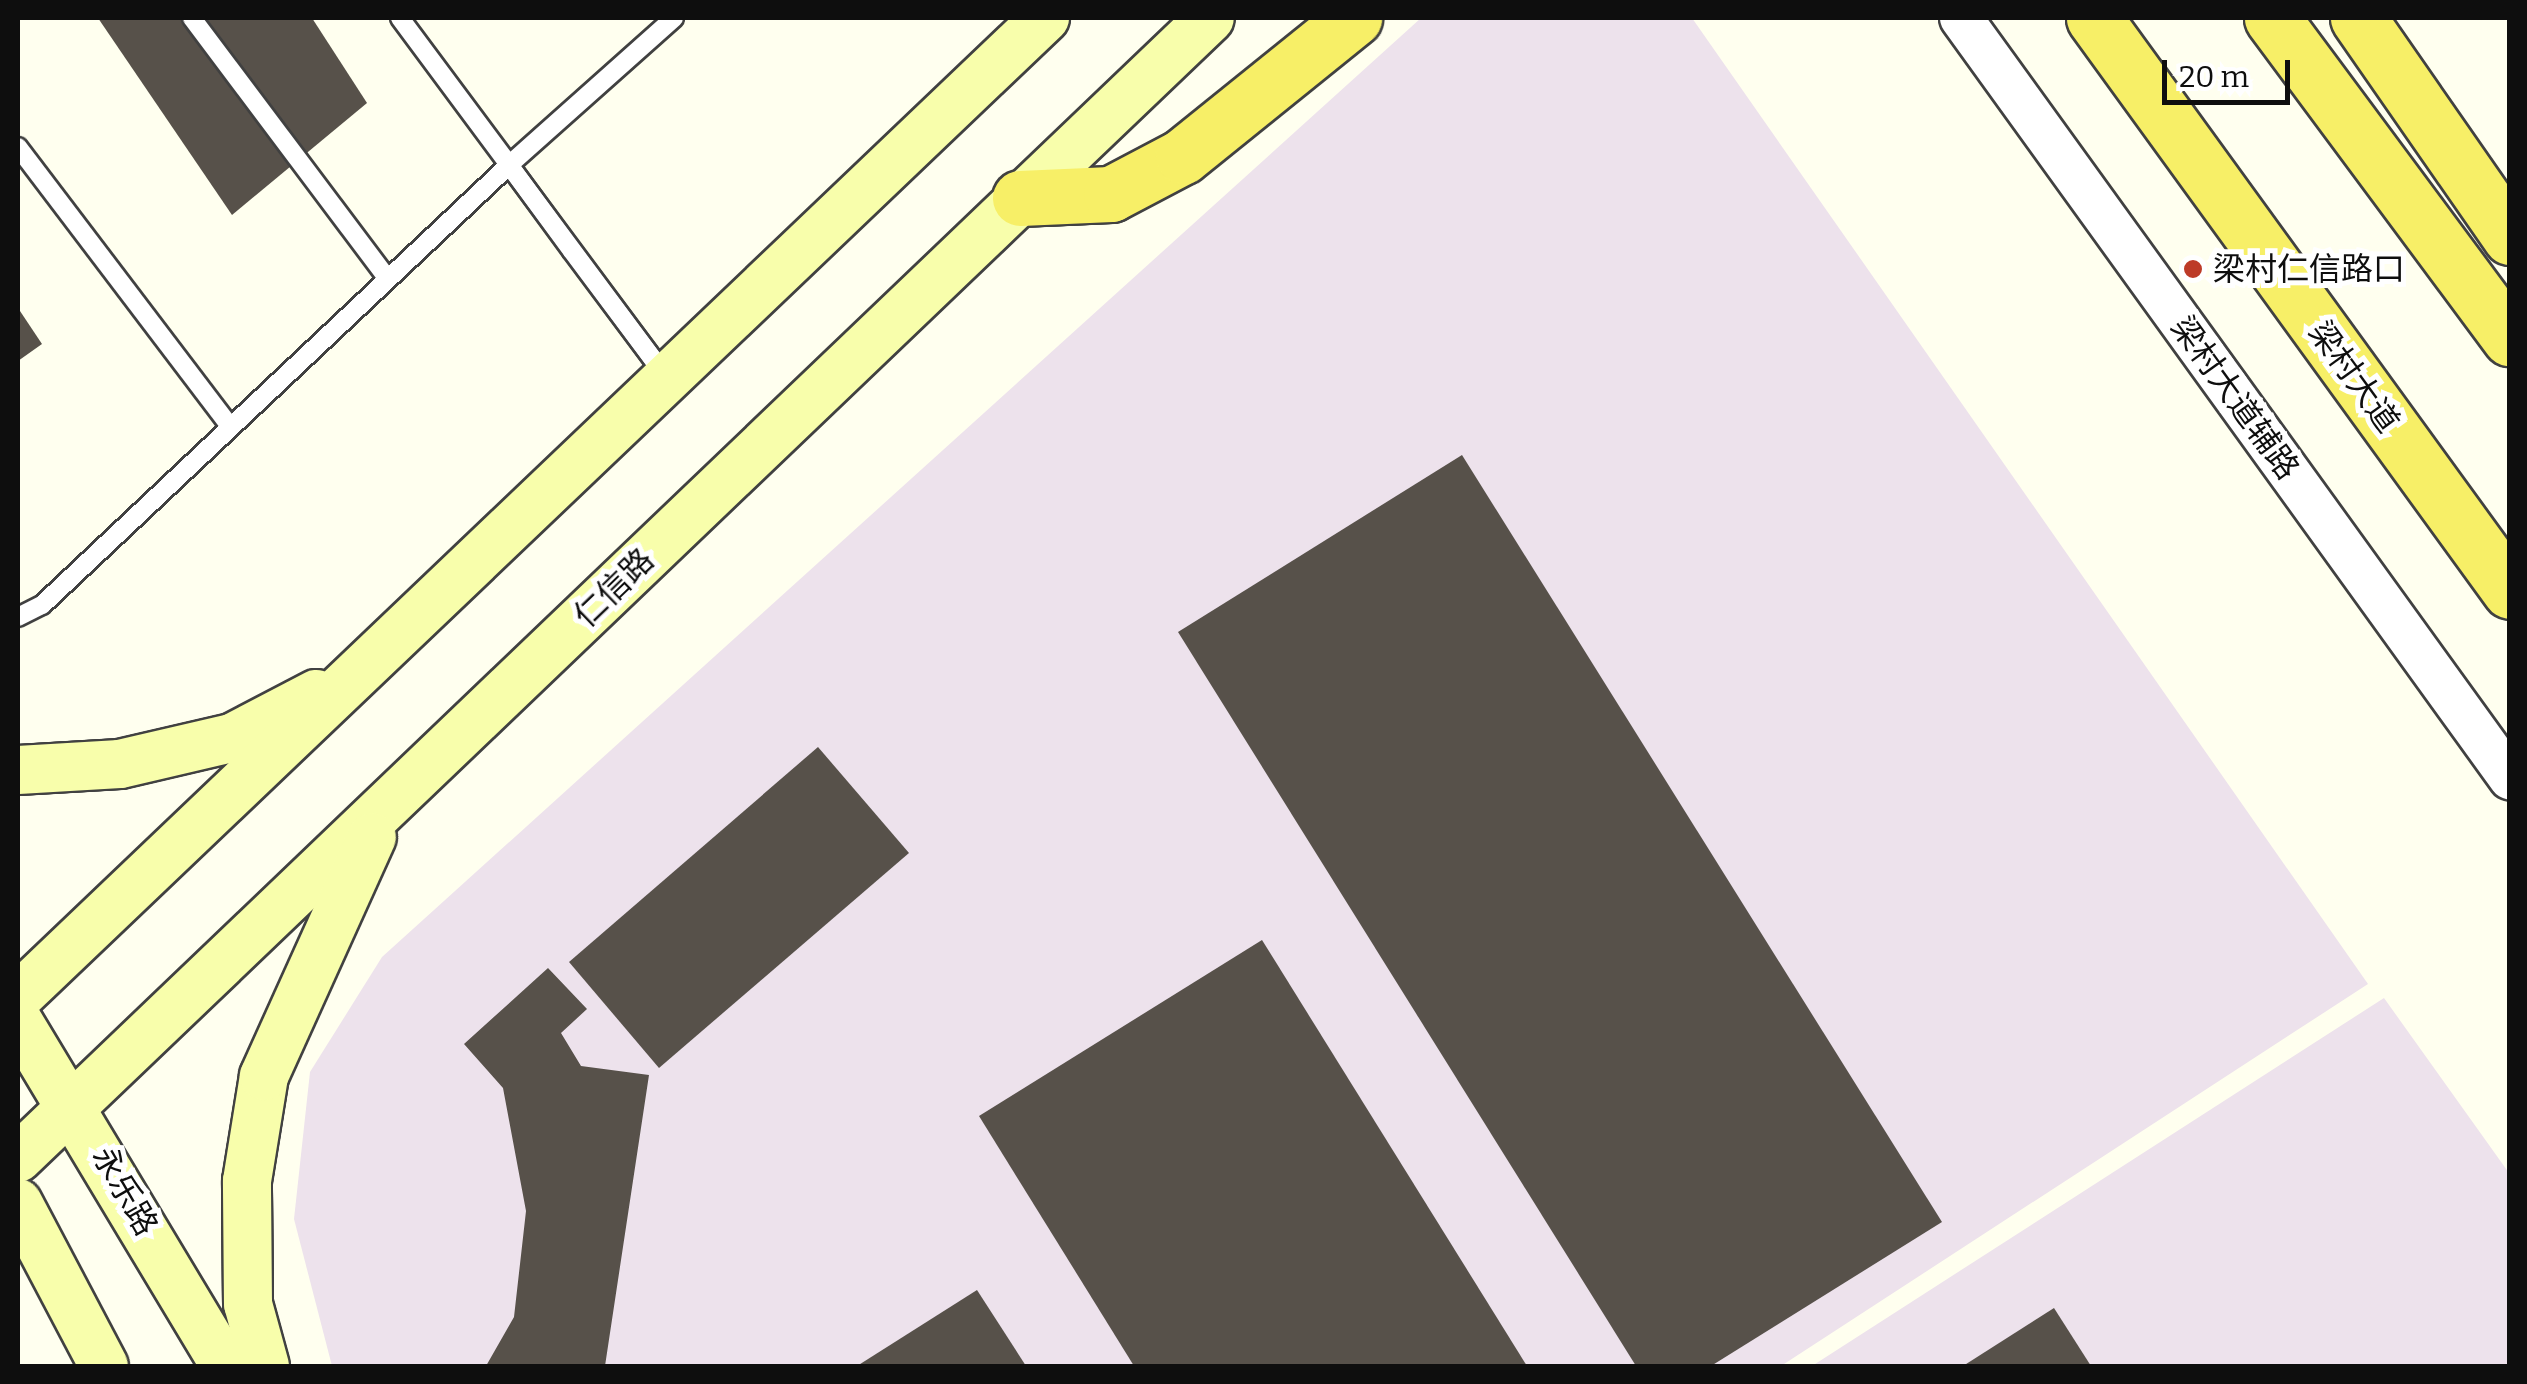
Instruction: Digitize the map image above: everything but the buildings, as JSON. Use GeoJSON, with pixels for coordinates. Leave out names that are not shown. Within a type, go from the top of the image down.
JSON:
{"type":"FeatureCollection","features":[{"type":"Feature","properties":{"kind":"main road"},"geometry":{"type":"LineString","coordinates":[[18,997],[670,382],[1044,18]]}},
{"type":"Feature","properties":{"kind":"main road","name":"仁信路"},"geometry":{"type":"LineString","coordinates":[[18,1158],[1210,18]]}},
{"type":"Feature","properties":{"kind":"main road"},"geometry":{"type":"LineString","coordinates":[[1020,198],[1111,194],[1183,156],[1354,18]]}},
{"type":"Feature","properties":{"kind":"main road","name":"梁村大道"},"geometry":{"type":"LineString","coordinates":[[2094,18],[2510,591]]}},
{"type":"Feature","properties":{"kind":"main road"},"geometry":{"type":"LineString","coordinates":[[2272,18],[2510,338]]}},
{"type":"Feature","properties":{"kind":"main road"},"geometry":{"type":"LineString","coordinates":[[2358,18],[2510,237]]}},
{"type":"Feature","properties":{"kind":"main road"},"geometry":{"type":"LineString","coordinates":[[18,770],[120,764],[232,738],[368,667]]}},
{"type":"Feature","properties":{"kind":"main road"},"geometry":{"type":"LineString","coordinates":[[265,1366],[248,1304],[247,1182],[264,1076],[316,944],[389,803]]}},
{"type":"Feature","properties":{"kind":"main road","name":"永乐路"},"geometry":{"type":"LineString","coordinates":[[18,1021],[75,1105],[225,1366]]}},
{"type":"Feature","properties":{"kind":"main road"},"geometry":{"type":"LineString","coordinates":[[18,1202],[104,1366]]}},
{"type":"Feature","properties":{"kind":"street","name":"梁村大道辅路"},"geometry":{"type":"LineString","coordinates":[[1962,18],[2510,778]]}},
{"type":"Feature","properties":{"kind":"lane"},"geometry":{"type":"LineString","coordinates":[[192,18],[387,278]]}},
{"type":"Feature","properties":{"kind":"lane"},"geometry":{"type":"LineString","coordinates":[[400,18],[670,382]]}},
{"type":"Feature","properties":{"kind":"lane"},"geometry":{"type":"LineString","coordinates":[[18,617],[42,605],[508,165],[674,18]]}},
{"type":"Feature","properties":{"kind":"lane"},"geometry":{"type":"LineString","coordinates":[[18,146],[228,426]]}},
{"type":"Feature","properties":{"kind":"shaded area"},"geometry":{"type":"Polygon","coordinates":[[[1421,18],[1692,18],[2368,984],[1781,1366],[332,1366],[294,1219],[310,1072],[382,957],[1421,18]]]}},
{"type":"Feature","properties":{"kind":"shaded area"},"geometry":{"type":"Polygon","coordinates":[[[2384,998],[2509,1173],[2509,1366],[1812,1366],[2384,998]]]}},
{"type":"Feature","properties":{"kind":"place","name":"梁村仁信路口"},"geometry":{"type":"Point","coordinates":[2193,269]}}]}
